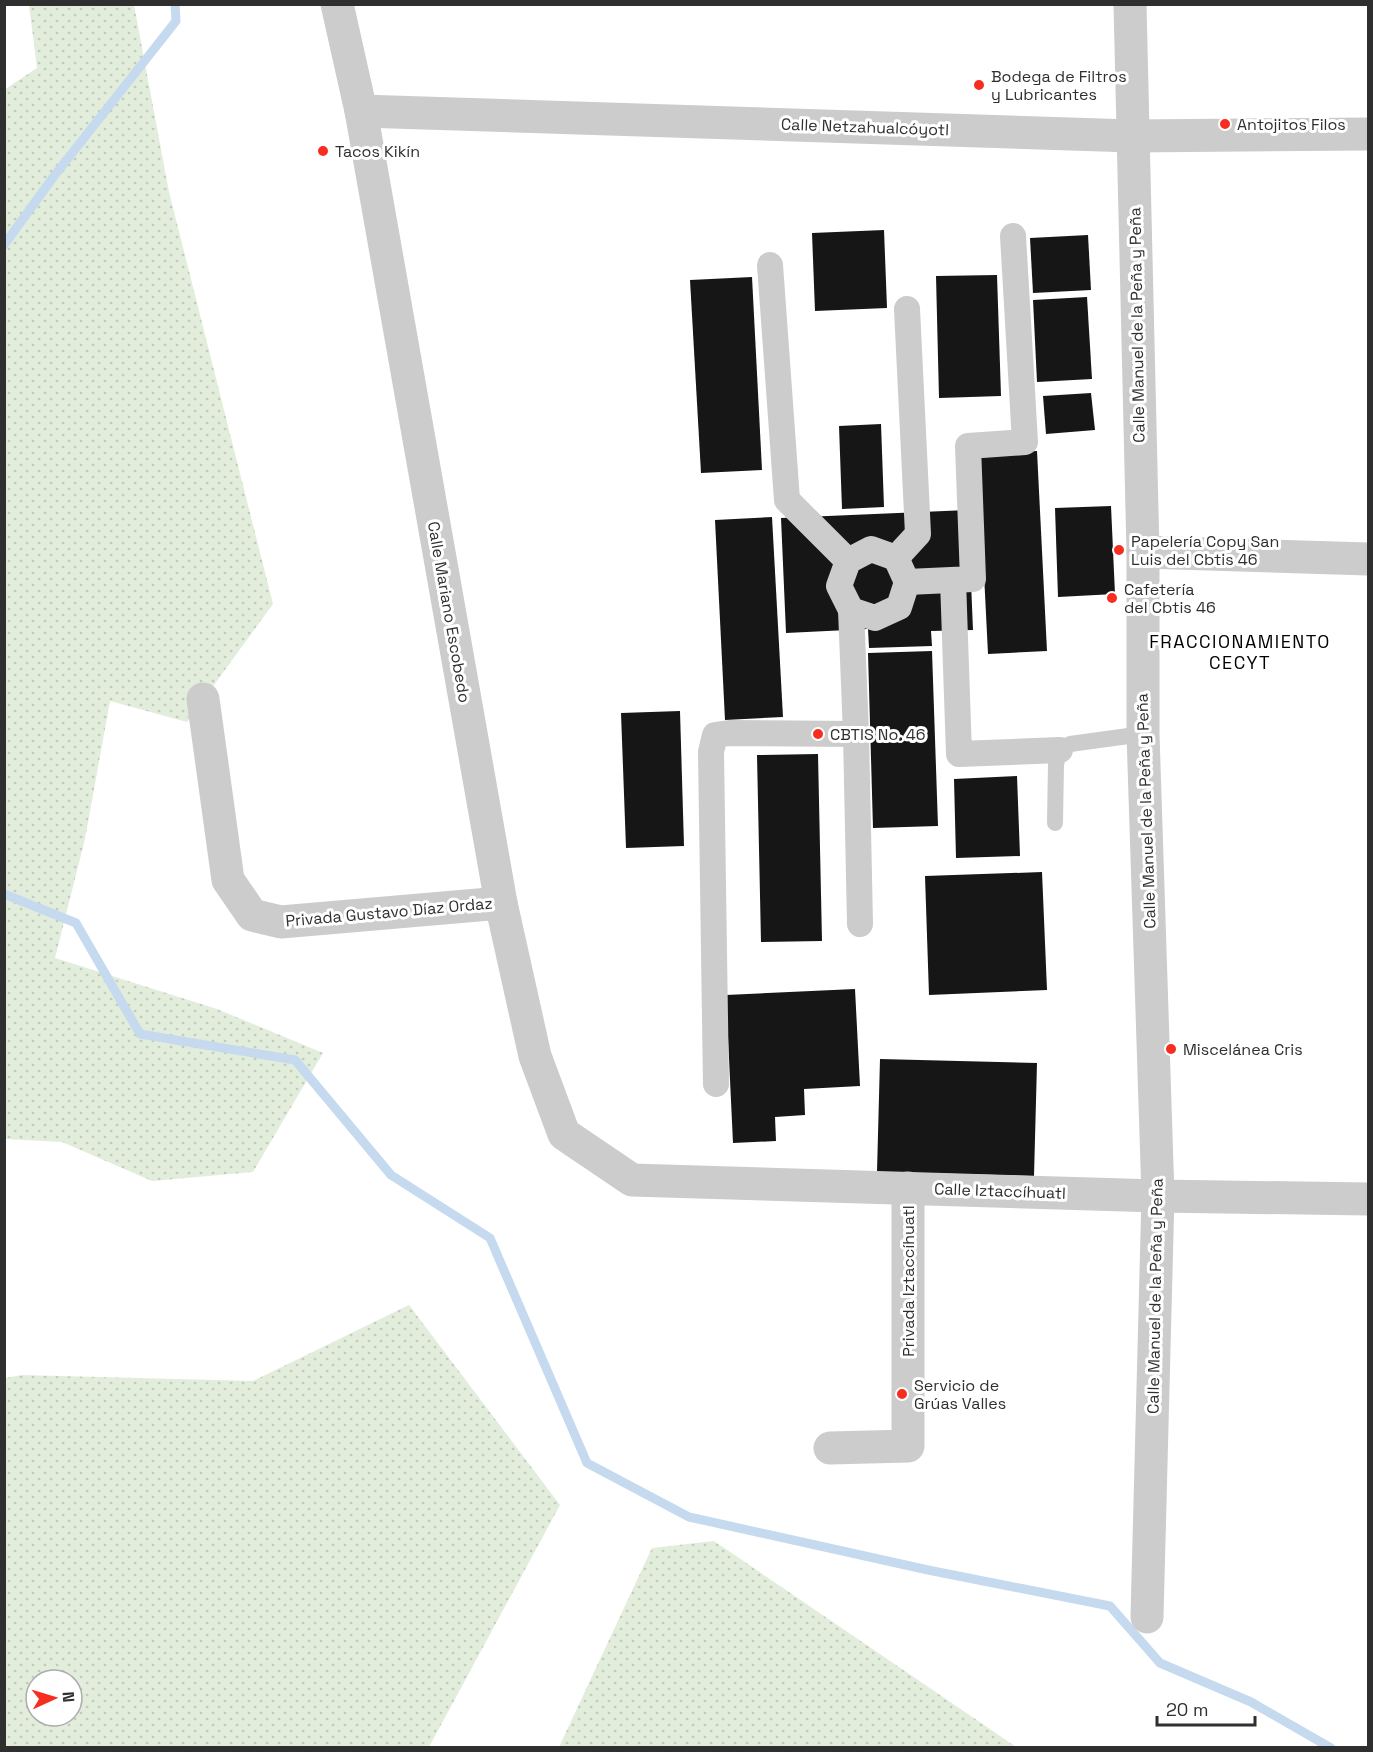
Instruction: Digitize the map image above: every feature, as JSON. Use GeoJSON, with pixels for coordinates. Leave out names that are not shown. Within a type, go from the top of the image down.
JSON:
{"type":"FeatureCollection","features":[{"type":"Feature","properties":{"kind":"street","name":"Calle Mariano Escobedo"},"geometry":{"type":"LineString","coordinates":[[337,4],[361,111],[501,903],[536,1056],[564,1134],[632,1180]]}},
{"type":"Feature","properties":{"kind":"street","name":"Calle Manuel de la Peña y Peña"},"geometry":{"type":"LineString","coordinates":[[1130,4],[1143,552],[1143,734],[1158,1196],[1147,1617]]}},
{"type":"Feature","properties":{"kind":"street","name":"Calle Netzahualcóyotl"},"geometry":{"type":"LineString","coordinates":[[361,111],[1132,136],[1368,134]]}},
{"type":"Feature","properties":{"kind":"street"},"geometry":{"type":"LineString","coordinates":[[908,582],[973,579],[968,446],[1025,441],[1013,236]]}},
{"type":"Feature","properties":{"kind":"street"},"geometry":{"type":"LineString","coordinates":[[770,265],[787,500],[848,561]]}},
{"type":"Feature","properties":{"kind":"street"},"geometry":{"type":"LineString","coordinates":[[896,558],[918,534],[907,309]]}},
{"type":"Feature","properties":{"kind":"street"},"geometry":{"type":"LineString","coordinates":[[850,610],[875,618],[899,607],[908,582],[896,558],[871,549],[848,561],[839,586],[850,610],[856,735],[860,924]]}},
{"type":"Feature","properties":{"kind":"street"},"geometry":{"type":"LineString","coordinates":[[1143,552],[1368,559]]}},
{"type":"Feature","properties":{"kind":"street"},"geometry":{"type":"LineString","coordinates":[[953,580],[959,754],[1060,750]]}},
{"type":"Feature","properties":{"kind":"street","name":"Privada Gustavo Díaz Ordaz"},"geometry":{"type":"LineString","coordinates":[[203,699],[228,880],[252,915],[281,922],[501,903]]}},
{"type":"Feature","properties":{"kind":"street"},"geometry":{"type":"LineString","coordinates":[[716,1084],[711,752],[715,735],[729,733],[856,735]]}},
{"type":"Feature","properties":{"kind":"street","name":"Calle Iztaccíhuatl"},"geometry":{"type":"LineString","coordinates":[[632,1180],[1158,1196],[1368,1198]]}},
{"type":"Feature","properties":{"kind":"street","name":"Privada Iztaccíhuatl"},"geometry":{"type":"LineString","coordinates":[[830,1448],[908,1446],[908,1188]]}},
{"type":"Feature","properties":{"kind":"lane"},"geometry":{"type":"LineString","coordinates":[[1055,823],[1056,764],[1060,750],[1070,744],[1143,734]]}},
{"type":"Feature","properties":{"kind":"green space"},"geometry":{"type":"Polygon","coordinates":[[[29,5],[134,5],[169,192],[273,604],[187,722],[110,701],[85,839],[55,958],[217,1009],[323,1053],[253,1172],[152,1181],[62,1142],[5,1139],[4,90],[37,68],[29,5]]]}},
{"type":"Feature","properties":{"kind":"green space"},"geometry":{"type":"Polygon","coordinates":[[[409,1305],[560,1505],[429,1747],[5,1747],[5,1378],[22,1375],[253,1381],[409,1305]]]}},
{"type":"Feature","properties":{"kind":"green space"},"geometry":{"type":"Polygon","coordinates":[[[714,1541],[1016,1747],[559,1747],[652,1548],[714,1541]]]}},
{"type":"Feature","properties":{"kind":"building"},"geometry":{"type":"Polygon","coordinates":[[[884,230],[887,308],[815,311],[812,233],[884,230]]]}},
{"type":"Feature","properties":{"kind":"building"},"geometry":{"type":"Polygon","coordinates":[[[1088,235],[1091,290],[1033,293],[1030,238],[1088,235]]]}},
{"type":"Feature","properties":{"kind":"building"},"geometry":{"type":"Polygon","coordinates":[[[997,275],[1001,396],[939,398],[936,276],[997,275]]]}},
{"type":"Feature","properties":{"kind":"building"},"geometry":{"type":"Polygon","coordinates":[[[752,277],[762,470],[701,473],[690,280],[752,277]]]}},
{"type":"Feature","properties":{"kind":"building"},"geometry":{"type":"Polygon","coordinates":[[[1087,297],[1092,379],[1037,382],[1033,300],[1087,297]]]}},
{"type":"Feature","properties":{"kind":"building"},"geometry":{"type":"Polygon","coordinates":[[[1091,393],[1095,430],[1046,434],[1043,396],[1091,393]]]}},
{"type":"Feature","properties":{"kind":"building"},"geometry":{"type":"Polygon","coordinates":[[[881,424],[884,507],[842,509],[839,426],[881,424]]]}},
{"type":"Feature","properties":{"kind":"building"},"geometry":{"type":"Polygon","coordinates":[[[1037,451],[1047,651],[988,654],[978,454],[1037,451]]]}},
{"type":"Feature","properties":{"kind":"building"},"geometry":{"type":"Polygon","coordinates":[[[1111,506],[1115,594],[1058,597],[1055,508],[1111,506]]]}},
{"type":"Feature","properties":{"kind":"building"},"geometry":{"type":"Polygon","coordinates":[[[968,510],[973,630],[931,631],[932,646],[869,648],[868,629],[786,633],[781,518],[968,510]]]}},
{"type":"Feature","properties":{"kind":"building"},"geometry":{"type":"Polygon","coordinates":[[[772,517],[783,717],[725,720],[715,520],[772,517]]]}},
{"type":"Feature","properties":{"kind":"building"},"geometry":{"type":"Polygon","coordinates":[[[932,651],[938,826],[873,828],[868,653],[932,651]]]}},
{"type":"Feature","properties":{"kind":"building"},"geometry":{"type":"Polygon","coordinates":[[[680,711],[684,846],[626,848],[621,713],[680,711]]]}},
{"type":"Feature","properties":{"kind":"building"},"geometry":{"type":"Polygon","coordinates":[[[818,754],[822,941],[761,942],[757,755],[818,754]]]}},
{"type":"Feature","properties":{"kind":"building"},"geometry":{"type":"Polygon","coordinates":[[[1017,776],[1020,856],[956,858],[954,779],[1017,776]]]}},
{"type":"Feature","properties":{"kind":"building"},"geometry":{"type":"Polygon","coordinates":[[[1042,872],[1047,990],[929,995],[925,876],[1042,872]]]}},
{"type":"Feature","properties":{"kind":"building"},"geometry":{"type":"Polygon","coordinates":[[[855,989],[860,1086],[804,1089],[805,1115],[775,1117],[776,1141],[733,1143],[726,995],[855,989]]]}},
{"type":"Feature","properties":{"kind":"building"},"geometry":{"type":"Polygon","coordinates":[[[880,1059],[1037,1063],[1034,1176],[877,1172],[880,1059]]]}},
{"type":"Feature","properties":{"kind":"waterway"},"geometry":{"type":"LineString","coordinates":[[4,245],[54,176],[176,21],[175,4]]}},
{"type":"Feature","properties":{"kind":"waterway"},"geometry":{"type":"LineString","coordinates":[[4,894],[76,923],[140,1034],[295,1060],[391,1175],[490,1238],[587,1463],[689,1517],[928,1570],[1110,1606],[1160,1663],[1251,1702],[1331,1748]]}},
{"type":"Feature","properties":{"kind":"place","name":"Bodega de Filtros y Lubricantes"},"geometry":{"type":"Point","coordinates":[979,85]}},
{"type":"Feature","properties":{"kind":"place","name":"Antojitos Filos"},"geometry":{"type":"Point","coordinates":[1225,124]}},
{"type":"Feature","properties":{"kind":"place","name":"Tacos Kikín"},"geometry":{"type":"Point","coordinates":[323,151]}},
{"type":"Feature","properties":{"kind":"place","name":"Papelería Copy San Luis del Cbtis 46"},"geometry":{"type":"Point","coordinates":[1119,550]}},
{"type":"Feature","properties":{"kind":"place","name":"Cafetería del Cbtis 46"},"geometry":{"type":"Point","coordinates":[1112,598]}},
{"type":"Feature","properties":{"kind":"place","name":"CBTIS No. 46"},"geometry":{"type":"Point","coordinates":[818,734]}},
{"type":"Feature","properties":{"kind":"place","name":"Miscelánea Cris"},"geometry":{"type":"Point","coordinates":[1171,1049]}},
{"type":"Feature","properties":{"kind":"place","name":"Servicio de Grúas Valles"},"geometry":{"type":"Point","coordinates":[902,1394]}},
{"type":"Feature","properties":{"kind":"district","name":"FRACCIONAMIENTO CECYT"},"geometry":{"type":"Point","coordinates":[1240,651]}}]}
